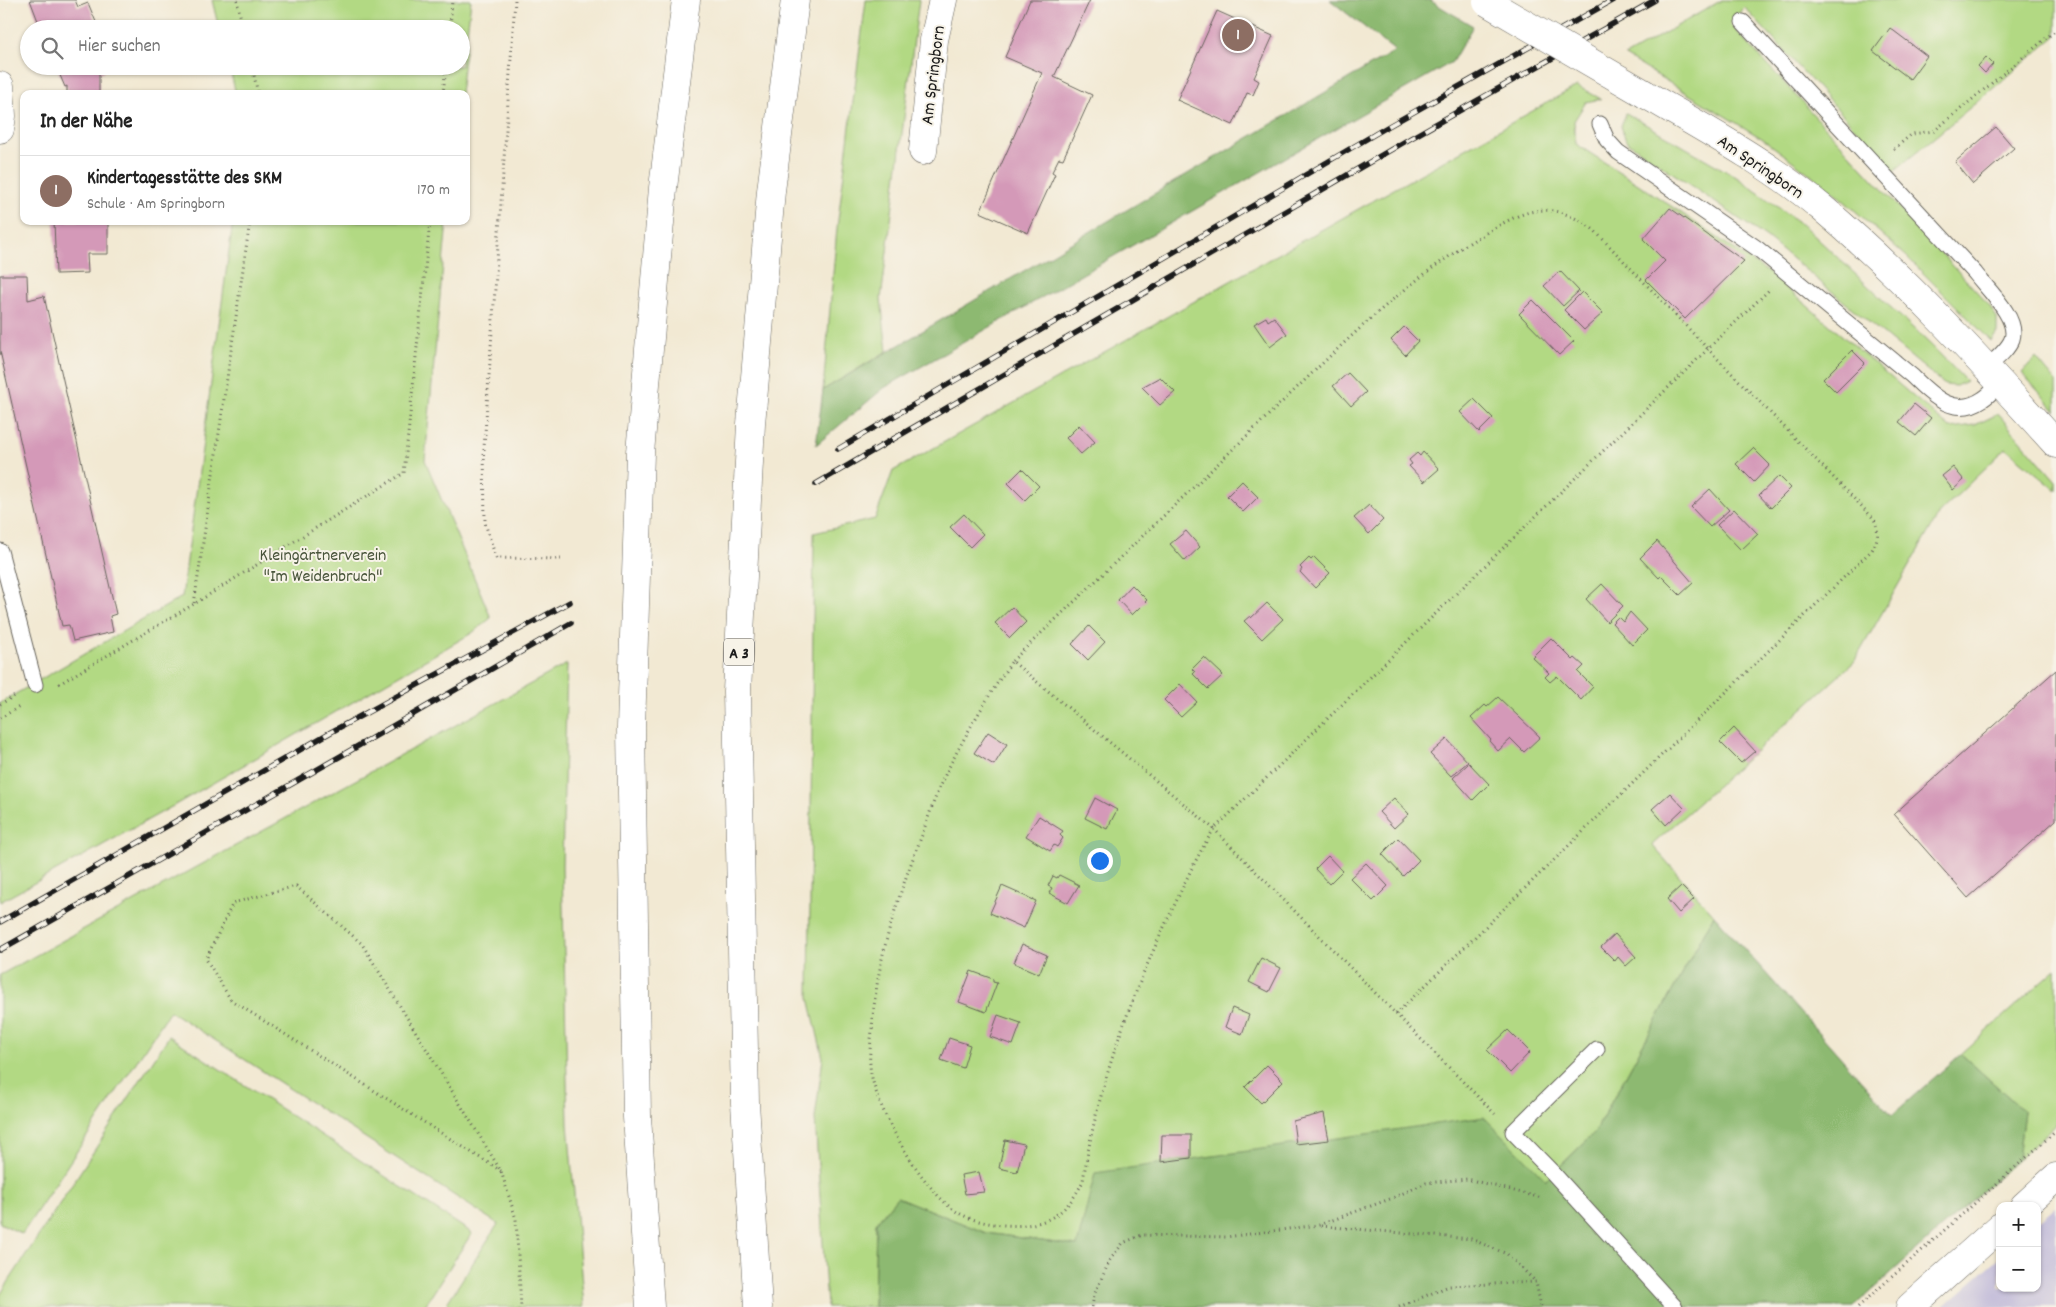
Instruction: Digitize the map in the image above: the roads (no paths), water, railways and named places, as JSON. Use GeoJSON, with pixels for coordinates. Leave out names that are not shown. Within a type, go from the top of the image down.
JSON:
{"type":"FeatureCollection","features":[{"type":"Feature","properties":{"kind":"main road"},"geometry":{"type":"LineString","coordinates":[[650,1307],[637,1116],[631,728],[640,453],[663,188],[686,0]]}},
{"type":"Feature","properties":{"kind":"main road","name":"A 3"},"geometry":{"type":"LineString","coordinates":[[758,1307],[745,1103],[737,691],[751,424],[771,191],[795,0]]}},
{"type":"Feature","properties":{"kind":"main road","name":"Am Springborn"},"geometry":{"type":"LineString","coordinates":[[923,151],[934,40],[943,0]]}},
{"type":"Feature","properties":{"kind":"main road","name":"Am Springborn"},"geometry":{"type":"LineString","coordinates":[[1485,1],[1752,156],[1821,208],[1891,272],[1993,375],[2056,444]]}},
{"type":"Feature","properties":{"kind":"main road"},"geometry":{"type":"LineString","coordinates":[[0,86],[2,116],[0,129]]}},
{"type":"Feature","properties":{"kind":"main road"},"geometry":{"type":"LineString","coordinates":[[2028,1202],[2056,1177]]}},
{"type":"Feature","properties":{"kind":"main road"},"geometry":{"type":"LineString","coordinates":[[1910,1307],[1996,1231]]}},
{"type":"Feature","properties":{"kind":"lane"},"geometry":{"type":"LineString","coordinates":[[1600,124],[1607,140],[1618,152],[1758,248],[1912,376],[1934,397],[1949,406],[1967,406],[1983,400],[2005,350],[2012,340],[2014,328],[2010,316],[1975,273],[1743,22]]}},
{"type":"Feature","properties":{"kind":"lane"},"geometry":{"type":"LineString","coordinates":[[0,551],[35,685]]}},
{"type":"Feature","properties":{"kind":"lane"},"geometry":{"type":"LineString","coordinates":[[1597,1049],[1514,1132],[1675,1307]]}},
{"type":"Feature","properties":{"kind":"railway"},"geometry":{"type":"LineString","coordinates":[[838,449],[1387,127],[1613,0]]}},
{"type":"Feature","properties":{"kind":"railway"},"geometry":{"type":"LineString","coordinates":[[816,484],[1411,138],[1655,0]]}},
{"type":"Feature","properties":{"kind":"railway"},"geometry":{"type":"LineString","coordinates":[[0,922],[331,732],[570,602]]}},
{"type":"Feature","properties":{"kind":"railway"},"geometry":{"type":"LineString","coordinates":[[0,950],[571,623]]}},
{"type":"Feature","properties":{"kind":"place","name":"Kindertagesstätte des SKM"},"geometry":{"type":"Point","coordinates":[1238,35]}},
{"type":"Feature","properties":{"kind":"park label","name":"Kleingärtnerverein \"Im Weidenbruch\""},"geometry":{"type":"Point","coordinates":[323,564]}}]}
